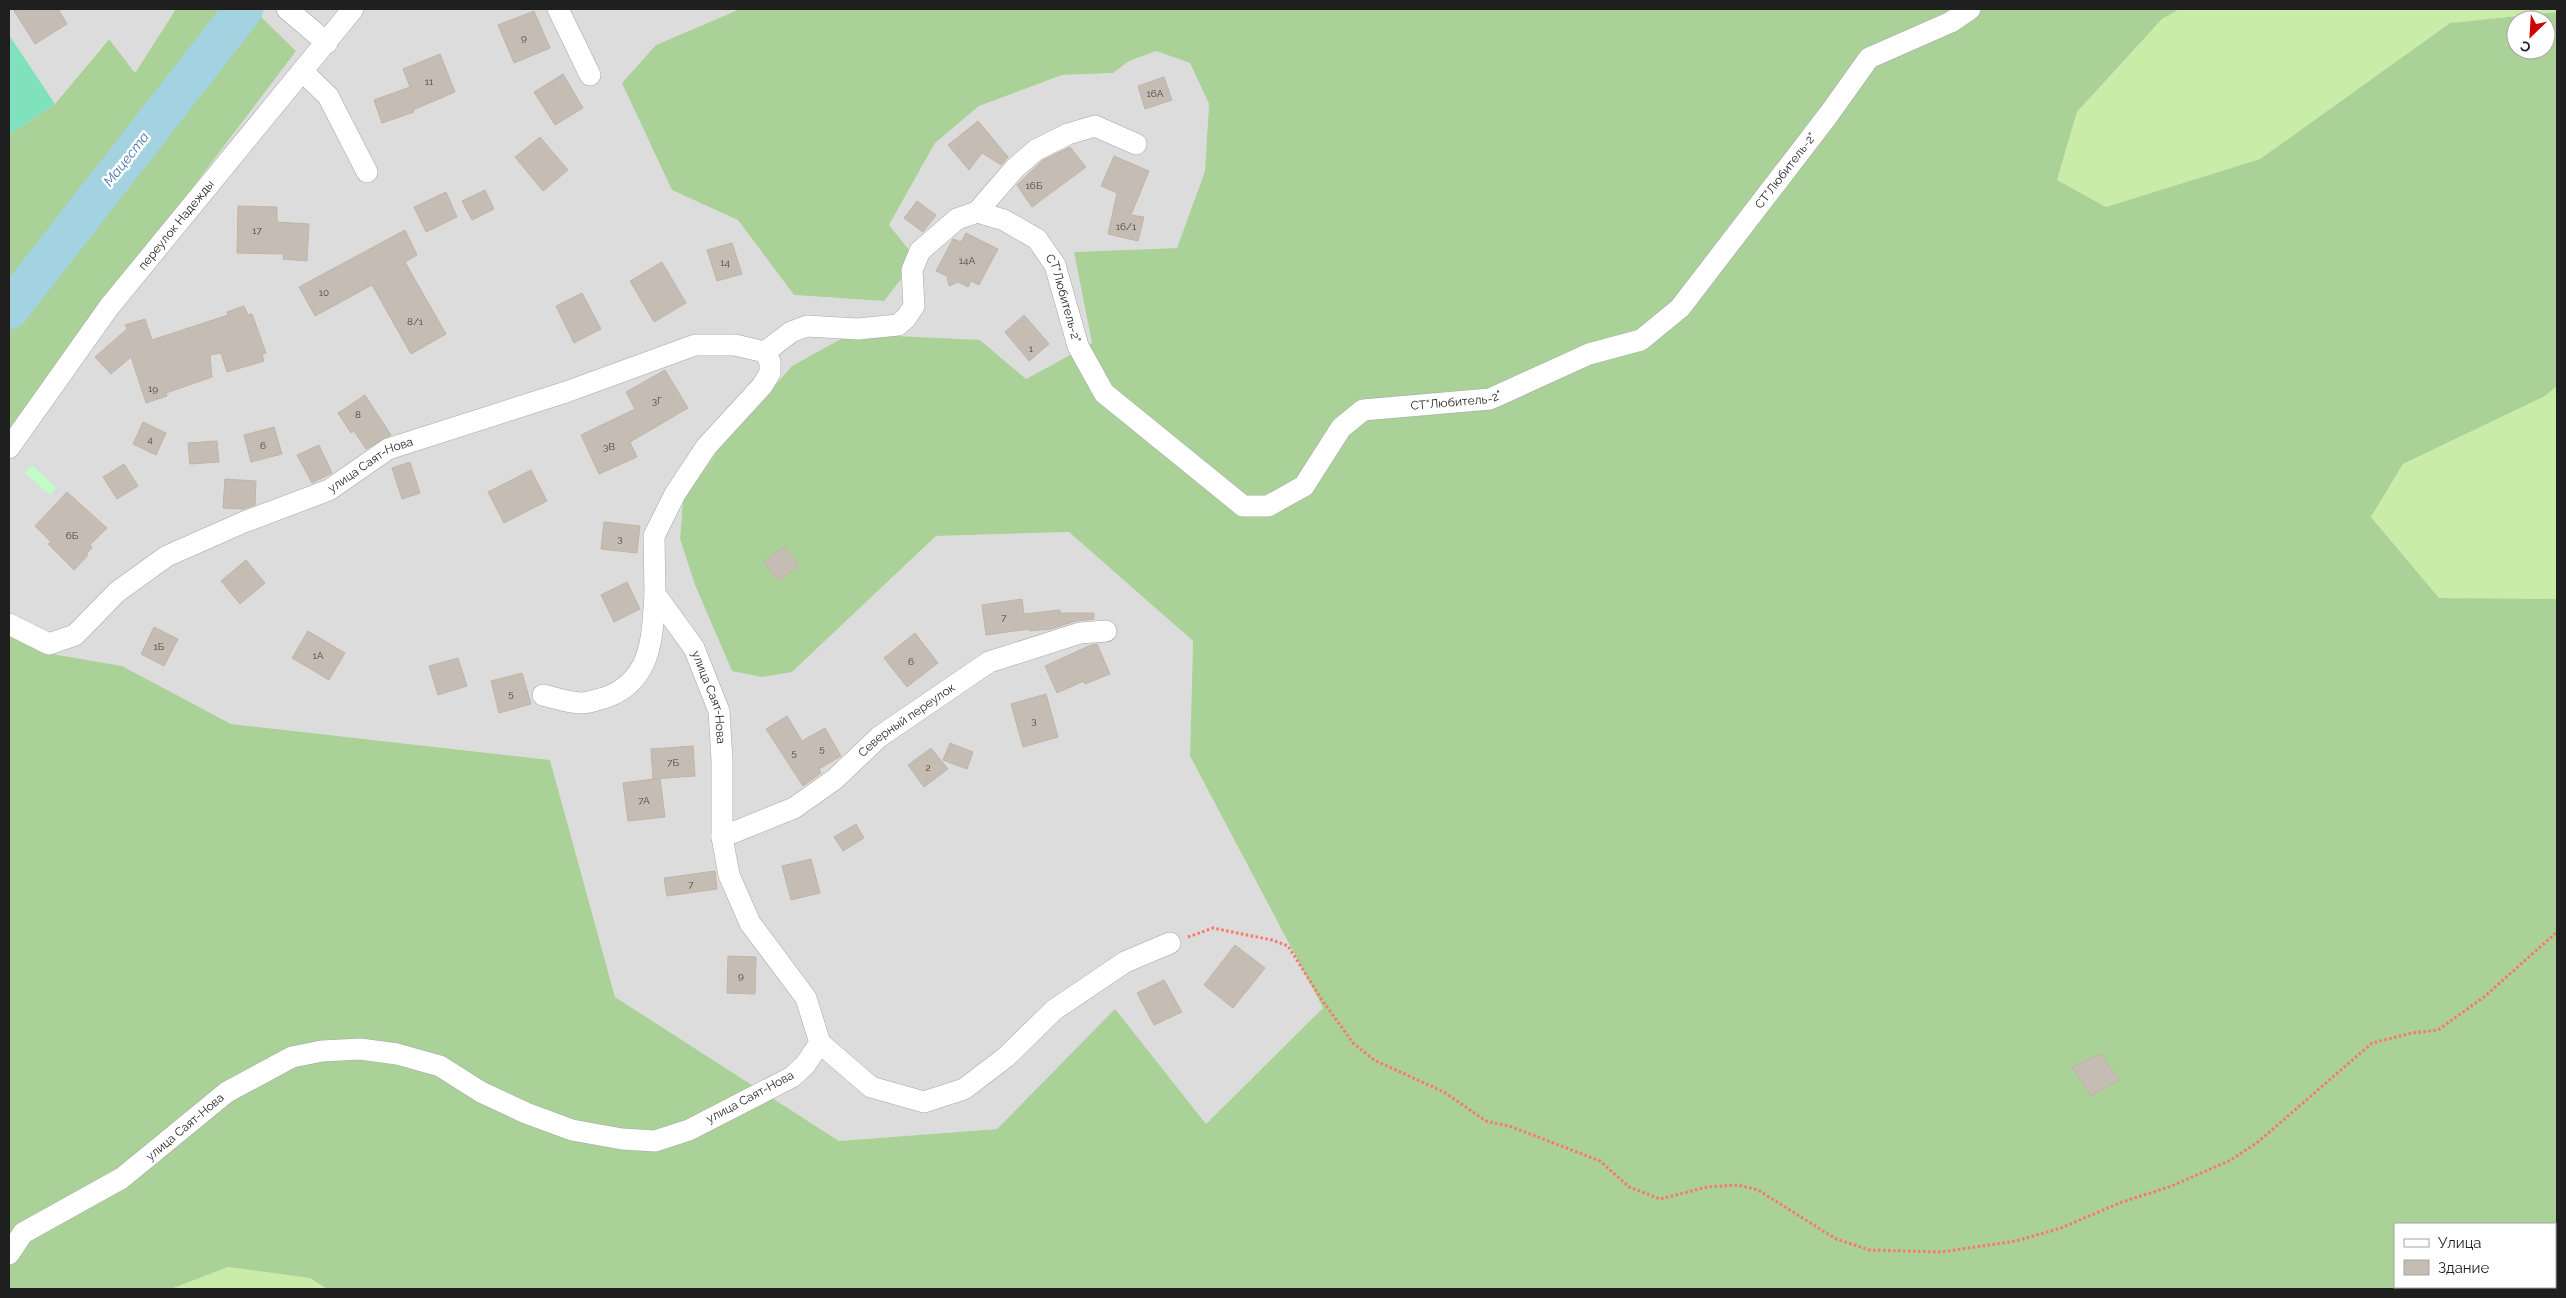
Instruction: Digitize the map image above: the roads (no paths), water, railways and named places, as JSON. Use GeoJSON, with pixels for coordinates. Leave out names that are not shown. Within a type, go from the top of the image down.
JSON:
{"type":"FeatureCollection","features":[{"type":"Feature","properties":{"kind":"street"},"geometry":{"type":"LineString","coordinates":[[287,9],[326,43]]}},
{"type":"Feature","properties":{"kind":"street","name":"переулок Надежды"},"geometry":{"type":"LineString","coordinates":[[9,448],[109,307],[353,9]]}},
{"type":"Feature","properties":{"kind":"street"},"geometry":{"type":"LineString","coordinates":[[558,9],[590,75]]}},
{"type":"Feature","properties":{"kind":"street","name":"СТ\"Любитель-2\""},"geometry":{"type":"LineString","coordinates":[[977,212],[1004,220],[1037,239],[1055,265],[1078,346],[1104,393],[1243,506],[1268,506],[1304,486],[1341,428],[1363,410],[1490,398],[1589,354],[1641,340],[1680,308],[1829,114],[1869,58],[1951,22],[1970,9]]}},
{"type":"Feature","properties":{"kind":"street"},"geometry":{"type":"LineString","coordinates":[[302,71],[328,96],[367,172]]}},
{"type":"Feature","properties":{"kind":"street"},"geometry":{"type":"LineString","coordinates":[[543,695],[580,703],[621,691],[638,676],[652,638],[655,594],[654,536],[675,494],[706,446],[762,386],[770,374],[770,362],[766,352],[791,332],[806,326],[858,329],[898,326],[914,306],[912,270],[920,251],[957,219],[977,212],[1015,168],[1036,150],[1068,134],[1095,126],[1136,144]]}},
{"type":"Feature","properties":{"kind":"street","name":"улица Саят-Нова"},"geometry":{"type":"LineString","coordinates":[[9,624],[49,644],[75,635],[117,592],[167,556],[244,522],[329,490],[388,449],[566,392],[695,345],[735,345],[766,352]]}},
{"type":"Feature","properties":{"kind":"street","name":"улица Саят-Нова"},"geometry":{"type":"LineString","coordinates":[[9,1254],[22,1234],[122,1178],[227,1092],[292,1057],[322,1051],[360,1049],[397,1054],[440,1066],[481,1092],[526,1113],[572,1130],[622,1139],[655,1141],[689,1130],[792,1077],[804,1065],[820,1042],[806,998],[750,923],[729,875],[722,837],[722,760],[719,711],[694,648],[655,594]]}},
{"type":"Feature","properties":{"kind":"street","name":"Северный переулок"},"geometry":{"type":"LineString","coordinates":[[722,837],[794,808],[835,778],[879,737],[989,662],[1080,633],[1106,631]]}},
{"type":"Feature","properties":{"kind":"street"},"geometry":{"type":"LineString","coordinates":[[820,1042],[871,1087],[924,1102],[964,1089],[1006,1057],[1054,1010],[1125,962],[1170,943]]}},
{"type":"Feature","properties":{"kind":"waterway","name":"Мацеста"},"geometry":{"type":"LineString","coordinates":[[9,310],[244,9]]}}]}
